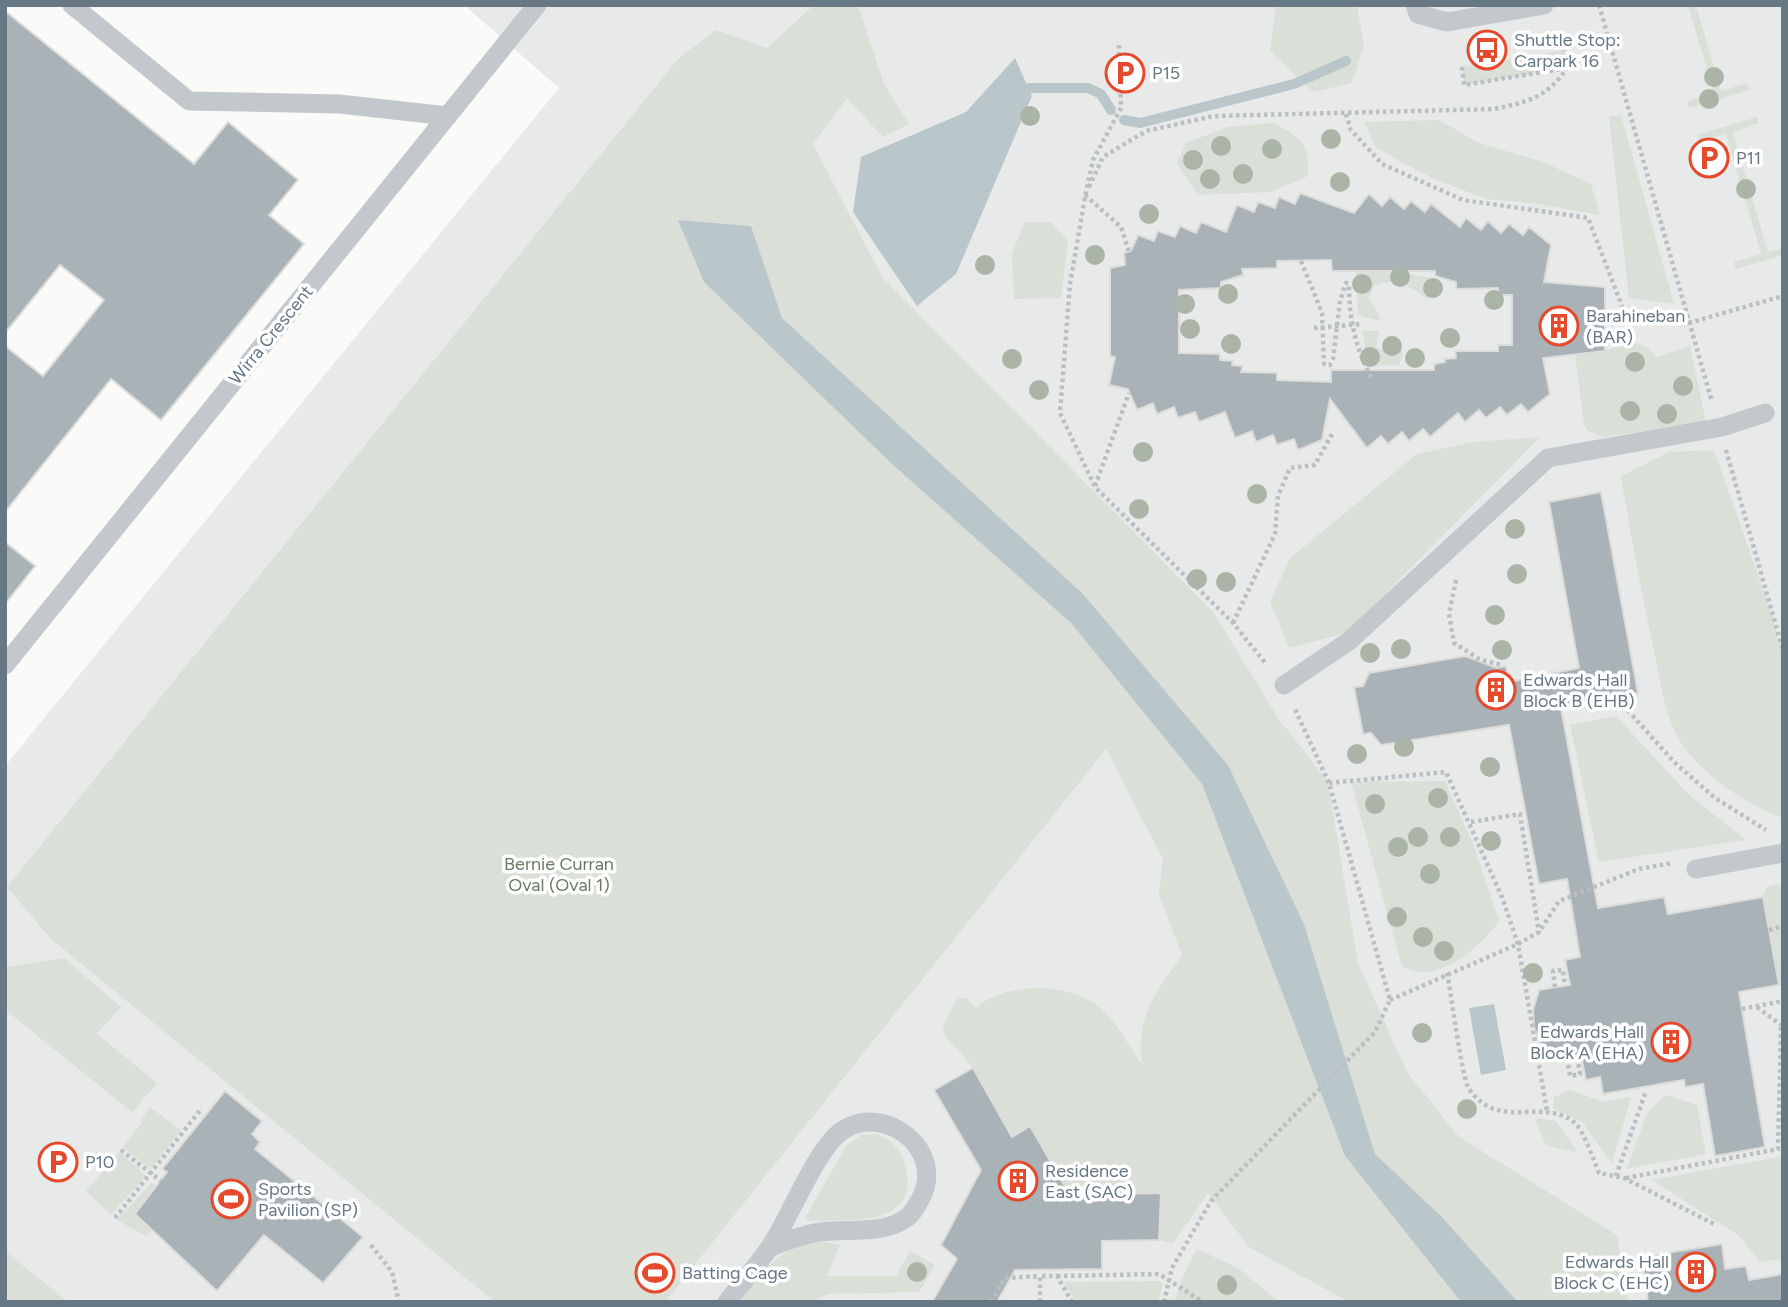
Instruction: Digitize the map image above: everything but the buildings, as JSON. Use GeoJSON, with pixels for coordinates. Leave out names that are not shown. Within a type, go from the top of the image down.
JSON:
{"type":"FeatureCollection","features":[{"type":"Feature","properties":{"kind":"lane"},"geometry":{"type":"LineString","coordinates":[[72,5],[189,101],[339,104],[448,116]]}},
{"type":"Feature","properties":{"kind":"lane","name":"Wirra Crescent"},"geometry":{"type":"LineString","coordinates":[[5,665],[537,5]]}},
{"type":"Feature","properties":{"kind":"lane"},"geometry":{"type":"LineString","coordinates":[[1415,5],[1418,14],[1447,22],[1544,5]]}},
{"type":"Feature","properties":{"kind":"lane"},"geometry":{"type":"LineString","coordinates":[[1284,685],[1349,641],[1548,458],[1719,427],[1765,413]]}},
{"type":"Feature","properties":{"kind":"lane"},"geometry":{"type":"LineString","coordinates":[[1687,865],[1783,853]]}},
{"type":"Feature","properties":{"kind":"lane"},"geometry":{"type":"LineString","coordinates":[[727,1302],[770,1247],[815,1169],[842,1130],[857,1124],[884,1123],[909,1138],[927,1162],[924,1192],[906,1219],[874,1228],[822,1232],[770,1247]]}},
{"type":"Feature","properties":{"kind":"path"},"geometry":{"type":"LineString","coordinates":[[1599,5],[1783,650]]}},
{"type":"Feature","properties":{"kind":"path"},"geometry":{"type":"LineString","coordinates":[[1119,46],[1121,108],[1093,160],[1085,197],[1070,284],[1060,413],[1095,487],[1233,623],[1284,685],[1328,783],[1390,1000]]}},
{"type":"Feature","properties":{"kind":"path"},"geometry":{"type":"LineString","coordinates":[[1085,197],[1103,157],[1146,131],[1214,116],[1494,109],[1534,100],[1559,80],[1567,68],[1564,50]]}},
{"type":"Feature","properties":{"kind":"path"},"geometry":{"type":"LineString","coordinates":[[1462,67],[1465,85],[1567,68]]}},
{"type":"Feature","properties":{"kind":"path"},"geometry":{"type":"LineString","coordinates":[[1346,114],[1351,130],[1382,164],[1463,200],[1588,218],[1627,319]]}},
{"type":"Feature","properties":{"kind":"path"},"geometry":{"type":"LineString","coordinates":[[1085,197],[1121,227],[1129,252]]}},
{"type":"Feature","properties":{"kind":"path"},"geometry":{"type":"LineString","coordinates":[[1301,261],[1322,313],[1326,366],[1333,359],[1339,301],[1346,283],[1349,284],[1352,325],[1359,355],[1371,377]]}},
{"type":"Feature","properties":{"kind":"path"},"geometry":{"type":"LineString","coordinates":[[1605,320],[1691,322],[1783,296]]}},
{"type":"Feature","properties":{"kind":"path"},"geometry":{"type":"LineString","coordinates":[[1314,328],[1362,324]]}},
{"type":"Feature","properties":{"kind":"path"},"geometry":{"type":"LineString","coordinates":[[1095,487],[1129,393]]}},
{"type":"Feature","properties":{"kind":"path"},"geometry":{"type":"LineString","coordinates":[[1233,623],[1275,534],[1278,496],[1290,468],[1315,465],[1332,434]]}},
{"type":"Feature","properties":{"kind":"path"},"geometry":{"type":"LineString","coordinates":[[1457,575],[1448,614],[1454,643],[1479,659],[1501,665]]}},
{"type":"Feature","properties":{"kind":"path"},"geometry":{"type":"LineString","coordinates":[[1622,705],[1674,762],[1715,798],[1771,834]]}},
{"type":"Feature","properties":{"kind":"path"},"geometry":{"type":"LineString","coordinates":[[1328,783],[1446,772],[1471,822],[1518,944],[1547,1111]]}},
{"type":"Feature","properties":{"kind":"path"},"geometry":{"type":"LineString","coordinates":[[1471,822],[1520,814],[1539,932]]}},
{"type":"Feature","properties":{"kind":"path"},"geometry":{"type":"LineString","coordinates":[[1164,1302],[1168,1279],[1191,1232],[1211,1201],[1375,1032],[1390,1000],[1447,972],[1492,958],[1539,932],[1559,901],[1639,869],[1687,865]]}},
{"type":"Feature","properties":{"kind":"path"},"geometry":{"type":"LineString","coordinates":[[1769,930],[1783,926]]}},
{"type":"Feature","properties":{"kind":"path"},"geometry":{"type":"LineString","coordinates":[[1555,987],[1553,971],[1563,970],[1565,986]]}},
{"type":"Feature","properties":{"kind":"path"},"geometry":{"type":"LineString","coordinates":[[1447,972],[1468,1088],[1496,1112],[1517,1115],[1547,1111],[1576,1124],[1599,1173],[1624,1178],[1778,1149],[1782,1025],[1756,1006]]}},
{"type":"Feature","properties":{"kind":"path"},"geometry":{"type":"LineString","coordinates":[[1742,1009],[1783,1001]]}},
{"type":"Feature","properties":{"kind":"path"},"geometry":{"type":"LineString","coordinates":[[1567,1058],[1570,1076],[1580,1074],[1577,1056]]}},
{"type":"Feature","properties":{"kind":"path"},"geometry":{"type":"LineString","coordinates":[[1616,1177],[1646,1091]]}},
{"type":"Feature","properties":{"kind":"path"},"geometry":{"type":"LineString","coordinates":[[115,1218],[202,1108]]}},
{"type":"Feature","properties":{"kind":"path"},"geometry":{"type":"LineString","coordinates":[[121,1150],[161,1181]]}},
{"type":"Feature","properties":{"kind":"path"},"geometry":{"type":"LineString","coordinates":[[1624,1178],[1716,1225]]}},
{"type":"Feature","properties":{"kind":"path"},"geometry":{"type":"LineString","coordinates":[[370,1245],[392,1272],[399,1302]]}},
{"type":"Feature","properties":{"kind":"path"},"geometry":{"type":"LineString","coordinates":[[992,1302],[1005,1278],[1159,1275],[1203,1302]]}},
{"type":"Feature","properties":{"kind":"path"},"geometry":{"type":"LineString","coordinates":[[1040,1276],[1041,1302]]}},
{"type":"Feature","properties":{"kind":"path"},"geometry":{"type":"LineString","coordinates":[[1057,1276],[1072,1302]]}},
{"type":"Feature","properties":{"kind":"shaded area"},"geometry":{"type":"Polygon","coordinates":[[[464,5],[1783,5],[1783,1302],[5,1302],[5,766],[559,88],[464,5]]]}},
{"type":"Feature","properties":{"kind":"shaded area"},"geometry":{"type":"Polygon","coordinates":[[[1015,58],[1032,96],[956,274],[917,306],[853,212],[861,157],[966,112],[1015,58]]]}},
{"type":"Feature","properties":{"kind":"shaded area"},"geometry":{"type":"Polygon","coordinates":[[[678,220],[751,226],[782,318],[1083,594],[1228,765],[1304,924],[1375,1154],[1441,1216],[1518,1302],[1461,1302],[1345,1156],[1202,784],[1071,623],[892,464],[704,282],[678,220]]]}},
{"type":"Feature","properties":{"kind":"shaded area"},"geometry":{"type":"Polygon","coordinates":[[[1494,1004],[1506,1070],[1481,1075],[1469,1008],[1494,1004]]]}},
{"type":"Feature","properties":{"kind":"green space","name":"Bernie Curran Oval (Oval 1)"},"geometry":{"type":"Polygon","coordinates":[[[814,5],[858,5],[884,84],[909,124],[883,137],[847,98],[813,144],[882,277],[1214,613],[1278,718],[1328,782],[1358,963],[1407,1072],[1459,1137],[1617,1235],[1628,1302],[1518,1302],[1441,1216],[1375,1154],[1304,924],[1228,765],[1083,594],[782,318],[751,226],[678,220],[892,464],[1071,623],[1202,784],[1345,1156],[1461,1302],[1349,1302],[1249,1247],[1208,1193],[1173,1244],[1159,1240],[1161,1193],[1070,1195],[1030,1127],[1012,1137],[975,1071],[945,1037],[943,1027],[957,999],[966,998],[976,1008],[1003,993],[1036,988],[1054,989],[1085,998],[1098,1006],[1118,1027],[1143,1066],[1142,1034],[1149,1007],[1182,955],[1159,895],[1163,859],[1106,749],[665,1302],[495,1302],[51,939],[7,887],[678,59],[716,30],[767,48],[814,5]]]}},
{"type":"Feature","properties":{"kind":"green space"},"geometry":{"type":"Polygon","coordinates":[[[1276,5],[1357,5],[1364,45],[1352,83],[1313,92],[1270,51],[1276,5]]]}},
{"type":"Feature","properties":{"kind":"green space"},"geometry":{"type":"Polygon","coordinates":[[[1688,5],[1696,5],[1721,91],[1747,83],[1750,90],[1689,108],[1687,101],[1714,93],[1688,5]]]}},
{"type":"Feature","properties":{"kind":"green space"},"geometry":{"type":"Polygon","coordinates":[[[1564,50],[1567,68],[1464,85],[1462,67],[1564,50]]]}},
{"type":"Feature","properties":{"kind":"green space"},"geometry":{"type":"Polygon","coordinates":[[[1621,115],[1674,304],[1629,298],[1609,117],[1621,115]]]}},
{"type":"Feature","properties":{"kind":"green space"},"geometry":{"type":"Polygon","coordinates":[[[1757,117],[1759,123],[1733,132],[1768,252],[1783,248],[1783,255],[1736,269],[1734,262],[1761,254],[1726,134],[1699,142],[1697,135],[1757,117]]]}},
{"type":"Feature","properties":{"kind":"green space"},"geometry":{"type":"Polygon","coordinates":[[[1439,120],[1479,143],[1543,162],[1591,184],[1600,215],[1538,204],[1486,199],[1430,177],[1376,148],[1364,122],[1439,120]]]}},
{"type":"Feature","properties":{"kind":"green space"},"geometry":{"type":"Polygon","coordinates":[[[1273,123],[1297,137],[1302,143],[1307,156],[1308,176],[1271,192],[1198,195],[1177,163],[1186,143],[1228,127],[1273,123]]]}},
{"type":"Feature","properties":{"kind":"green space"},"geometry":{"type":"Polygon","coordinates":[[[1025,222],[1051,222],[1068,241],[1061,298],[1014,299],[1012,253],[1025,222]]]}},
{"type":"Feature","properties":{"kind":"green space"},"geometry":{"type":"Polygon","coordinates":[[[1384,269],[1431,278],[1436,284],[1429,300],[1403,284],[1382,283],[1374,286],[1369,298],[1380,316],[1380,321],[1358,315],[1356,270],[1384,269]]]}},
{"type":"Feature","properties":{"kind":"green space"},"geometry":{"type":"Polygon","coordinates":[[[1363,331],[1379,331],[1376,346],[1381,350],[1388,348],[1390,342],[1399,342],[1403,354],[1399,365],[1367,366],[1363,331]]]}},
{"type":"Feature","properties":{"kind":"green space"},"geometry":{"type":"Polygon","coordinates":[[[1629,341],[1645,346],[1657,357],[1690,346],[1706,422],[1603,437],[1588,431],[1584,424],[1575,354],[1605,351],[1629,341]]]}},
{"type":"Feature","properties":{"kind":"green space"},"geometry":{"type":"Polygon","coordinates":[[[1540,437],[1347,633],[1289,648],[1270,602],[1290,558],[1417,454],[1474,442],[1540,437]]]}},
{"type":"Feature","properties":{"kind":"green space"},"geometry":{"type":"Polygon","coordinates":[[[1714,450],[1772,614],[1783,656],[1783,818],[1754,805],[1724,786],[1698,763],[1678,738],[1664,698],[1637,566],[1621,476],[1669,452],[1714,450]]]}},
{"type":"Feature","properties":{"kind":"green space"},"geometry":{"type":"Polygon","coordinates":[[[1616,716],[1688,794],[1746,840],[1599,862],[1570,725],[1616,716]]]}},
{"type":"Feature","properties":{"kind":"green space"},"geometry":{"type":"Polygon","coordinates":[[[1445,781],[1474,846],[1499,921],[1485,938],[1456,961],[1434,971],[1421,972],[1402,967],[1351,782],[1445,781]]]}},
{"type":"Feature","properties":{"kind":"green space"},"geometry":{"type":"Polygon","coordinates":[[[1777,884],[1783,887],[1783,985],[1779,985],[1763,897],[1766,887],[1777,884]]]}},
{"type":"Feature","properties":{"kind":"green space"},"geometry":{"type":"Polygon","coordinates":[[[64,958],[121,1007],[97,1034],[157,1083],[132,1112],[8,1012],[5,1015],[6,967],[64,958]]]}},
{"type":"Feature","properties":{"kind":"green space"},"geometry":{"type":"Polygon","coordinates":[[[1570,1090],[1604,1102],[1631,1097],[1612,1163],[1582,1122],[1553,1108],[1554,1097],[1570,1090]]]}},
{"type":"Feature","properties":{"kind":"green space"},"geometry":{"type":"Polygon","coordinates":[[[1666,1095],[1697,1105],[1706,1154],[1627,1169],[1647,1113],[1666,1095]]]}},
{"type":"Feature","properties":{"kind":"green space"},"geometry":{"type":"Polygon","coordinates":[[[150,1107],[181,1130],[150,1169],[123,1147],[142,1123],[140,1121],[150,1107]]]}},
{"type":"Feature","properties":{"kind":"green space"},"geometry":{"type":"Polygon","coordinates":[[[1534,1118],[1556,1121],[1578,1153],[1546,1145],[1534,1118]]]}},
{"type":"Feature","properties":{"kind":"green space"},"geometry":{"type":"Polygon","coordinates":[[[877,1134],[896,1147],[904,1162],[907,1188],[902,1202],[891,1211],[861,1219],[810,1221],[805,1218],[847,1145],[862,1135],[877,1134]]]}},
{"type":"Feature","properties":{"kind":"green space"},"geometry":{"type":"Polygon","coordinates":[[[119,1152],[146,1175],[111,1215],[86,1191],[119,1152]]]}},
{"type":"Feature","properties":{"kind":"green space"},"geometry":{"type":"Polygon","coordinates":[[[1783,1156],[1783,1259],[1760,1262],[1738,1235],[1652,1180],[1783,1156]]]}},
{"type":"Feature","properties":{"kind":"green space"},"geometry":{"type":"Polygon","coordinates":[[[151,1183],[157,1185],[135,1213],[151,1231],[146,1236],[117,1220],[151,1183]]]}},
{"type":"Feature","properties":{"kind":"green space"},"geometry":{"type":"Polygon","coordinates":[[[824,1242],[840,1245],[827,1276],[896,1276],[910,1251],[935,1265],[919,1292],[828,1294],[811,1302],[740,1302],[774,1261],[795,1249],[824,1242]]]}},
{"type":"Feature","properties":{"kind":"green space"},"geometry":{"type":"Polygon","coordinates":[[[1197,1249],[1238,1268],[1279,1302],[1174,1302],[1197,1249]]]}},
{"type":"Feature","properties":{"kind":"green space"},"geometry":{"type":"Polygon","coordinates":[[[5,1251],[68,1302],[5,1302],[5,1251]]]}},
{"type":"Feature","properties":{"kind":"green space"},"geometry":{"type":"Polygon","coordinates":[[[1064,1282],[1163,1283],[1158,1302],[1076,1302],[1064,1282]]]}},
{"type":"Feature","properties":{"kind":"waterway"},"geometry":{"type":"LineString","coordinates":[[1124,120],[1140,123],[1294,84],[1346,61]]}},
{"type":"Feature","properties":{"kind":"waterway"},"geometry":{"type":"LineString","coordinates":[[1028,88],[1088,88],[1101,94],[1111,110]]}},
{"type":"Feature","properties":{"kind":"place","name":"Shuttle Stop: Carpark 16"},"geometry":{"type":"Point","coordinates":[1487,50]}},
{"type":"Feature","properties":{"kind":"place","name":"P15"},"geometry":{"type":"Point","coordinates":[1125,73]}},
{"type":"Feature","properties":{"kind":"place","name":"P11"},"geometry":{"type":"Point","coordinates":[1709,158]}},
{"type":"Feature","properties":{"kind":"place","name":"Barahineban (BAR)"},"geometry":{"type":"Point","coordinates":[1559,326]}},
{"type":"Feature","properties":{"kind":"place","name":"Edwards Hall Block B (EHB)"},"geometry":{"type":"Point","coordinates":[1496,690]}},
{"type":"Feature","properties":{"kind":"place","name":"Edwards Hall Block A (EHA)"},"geometry":{"type":"Point","coordinates":[1671,1042]}},
{"type":"Feature","properties":{"kind":"place","name":"P10"},"geometry":{"type":"Point","coordinates":[58,1162]}},
{"type":"Feature","properties":{"kind":"place","name":"Residence East (SAC)"},"geometry":{"type":"Point","coordinates":[1018,1181]}},
{"type":"Feature","properties":{"kind":"place","name":"Sports Pavilion (SP)"},"geometry":{"type":"Point","coordinates":[231,1199]}},
{"type":"Feature","properties":{"kind":"place","name":"Edwards Hall Block C (EHC)"},"geometry":{"type":"Point","coordinates":[1696,1272]}},
{"type":"Feature","properties":{"kind":"place","name":"Batting Cage"},"geometry":{"type":"Point","coordinates":[655,1273]}}]}
